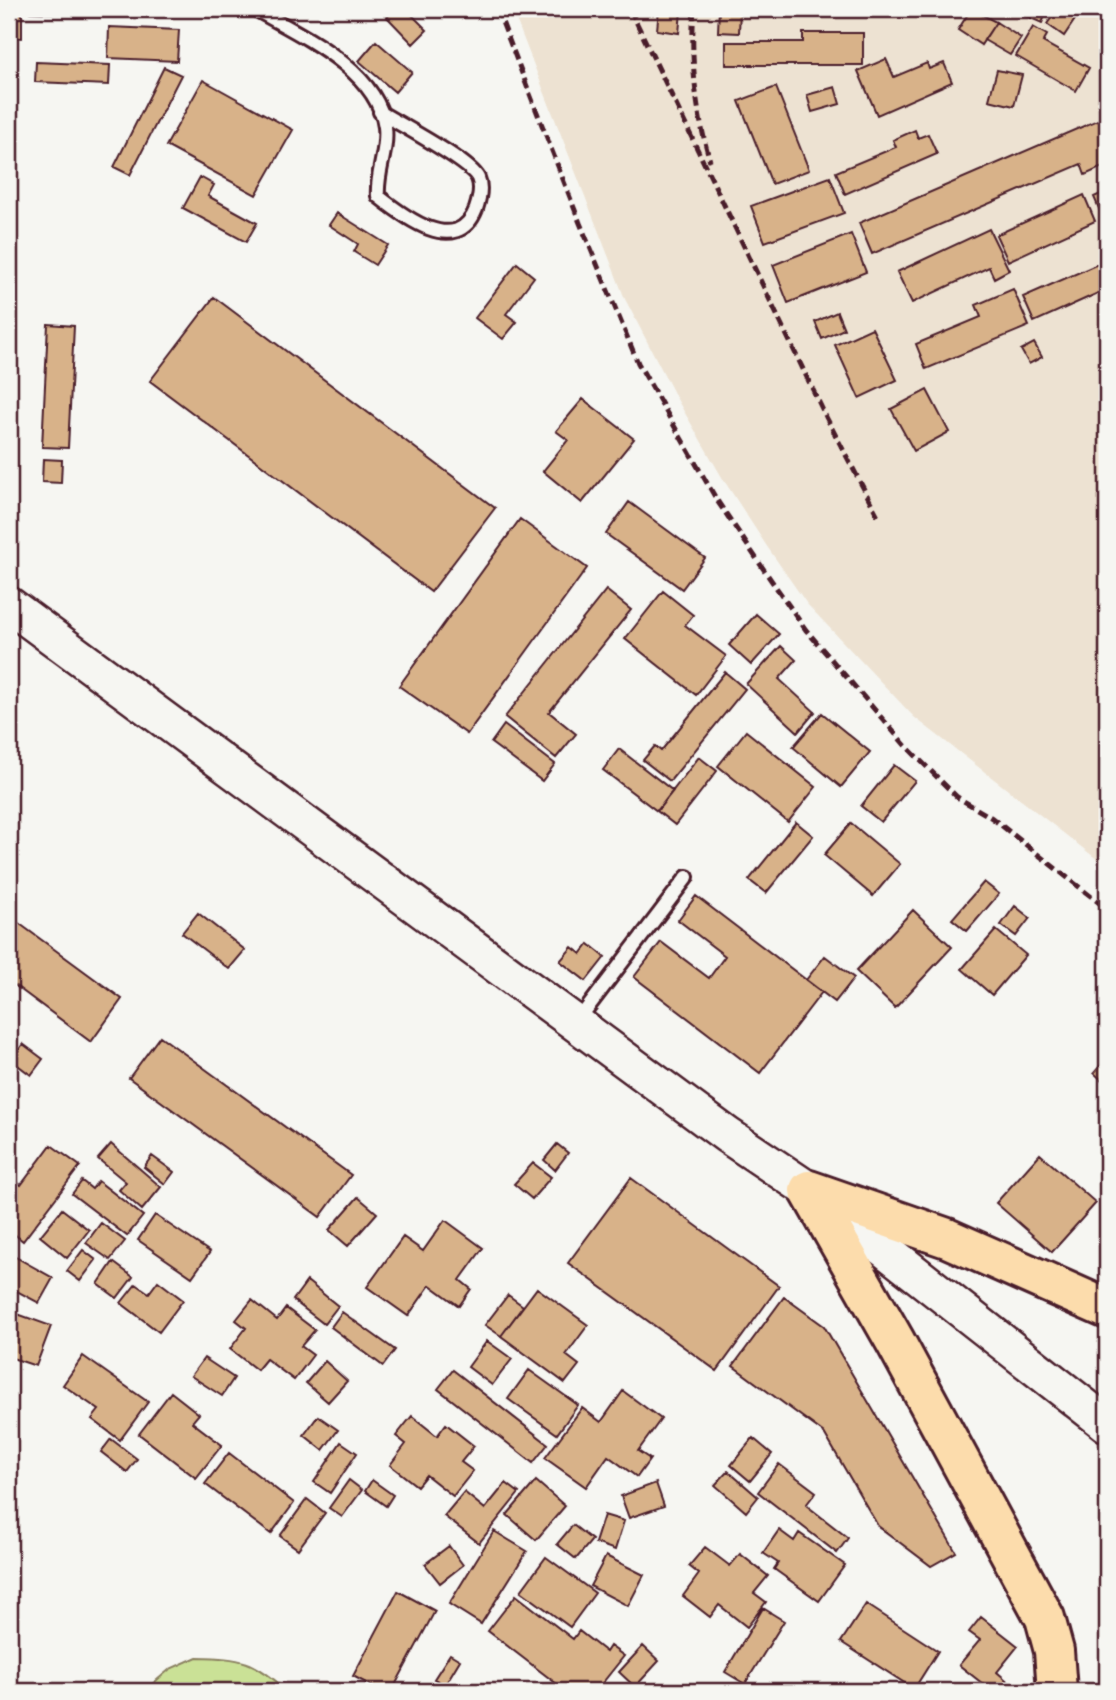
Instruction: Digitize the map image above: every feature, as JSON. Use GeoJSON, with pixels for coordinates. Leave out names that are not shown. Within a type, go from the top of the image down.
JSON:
{"type":"FeatureCollection","features":[{"type":"Feature","properties":{"kind":"highway"},"geometry":{"type":"LineString","coordinates":[[809,1190],[947,1238],[1107,1309]]}},
{"type":"Feature","properties":{"kind":"highway"},"geometry":{"type":"LineString","coordinates":[[809,1190],[895,1341],[1045,1618],[1054,1651],[1057,1691]]}},
{"type":"Feature","properties":{"kind":"main road"},"geometry":{"type":"LineString","coordinates":[[9,605],[727,1135],[809,1190],[1107,1423]]}},
{"type":"Feature","properties":{"kind":"lane"},"geometry":{"type":"LineString","coordinates":[[255,9],[350,68],[375,98],[385,127],[377,183],[378,197],[426,228],[445,232],[460,228],[471,219],[477,205],[480,190],[478,177],[469,167],[380,112]]}},
{"type":"Feature","properties":{"kind":"lane"},"geometry":{"type":"LineString","coordinates":[[576,1023],[687,877]]}},
{"type":"Feature","properties":{"kind":"shaded area"},"geometry":{"type":"Polygon","coordinates":[[[512,9],[1107,9],[1107,867],[914,717],[807,604],[766,545],[723,479],[678,401],[625,299],[512,9]]]}},
{"type":"Feature","properties":{"kind":"green space"},"geometry":{"type":"Polygon","coordinates":[[[197,1657],[225,1658],[246,1663],[265,1673],[287,1691],[144,1691],[170,1669],[197,1657]]]}},
{"type":"Feature","properties":{"kind":"building"},"geometry":{"type":"Polygon","coordinates":[[[9,9],[22,9],[22,38],[9,37],[9,9]]]}},
{"type":"Feature","properties":{"kind":"building"},"geometry":{"type":"Polygon","coordinates":[[[30,9],[64,9],[64,13],[30,12],[30,9]]]}},
{"type":"Feature","properties":{"kind":"building"},"geometry":{"type":"Polygon","coordinates":[[[396,9],[406,9],[427,30],[413,44],[387,17],[396,9]]]}},
{"type":"Feature","properties":{"kind":"building"},"geometry":{"type":"Polygon","coordinates":[[[659,9],[681,11],[679,33],[657,30],[659,9]]]}},
{"type":"Feature","properties":{"kind":"building"},"geometry":{"type":"Polygon","coordinates":[[[719,9],[740,9],[739,33],[718,32],[719,9]]]}},
{"type":"Feature","properties":{"kind":"building"},"geometry":{"type":"Polygon","coordinates":[[[971,9],[996,22],[981,45],[958,30],[971,9]]]}},
{"type":"Feature","properties":{"kind":"building"},"geometry":{"type":"Polygon","coordinates":[[[1019,9],[1048,9],[1042,23],[1017,12],[1019,9]]]}},
{"type":"Feature","properties":{"kind":"building"},"geometry":{"type":"Polygon","coordinates":[[[1058,9],[1063,9],[1076,18],[1064,36],[1047,24],[1058,9]]]}},
{"type":"Feature","properties":{"kind":"building"},"geometry":{"type":"Polygon","coordinates":[[[996,22],[1021,38],[1010,55],[984,40],[996,22]]]}},
{"type":"Feature","properties":{"kind":"building"},"geometry":{"type":"Polygon","coordinates":[[[109,27],[179,30],[177,61],[108,58],[109,27]]]}},
{"type":"Feature","properties":{"kind":"building"},"geometry":{"type":"Polygon","coordinates":[[[1033,27],[1047,35],[1043,42],[1089,68],[1076,91],[1016,56],[1033,27]]]}},
{"type":"Feature","properties":{"kind":"building"},"geometry":{"type":"Polygon","coordinates":[[[803,33],[863,33],[863,65],[726,65],[726,42],[803,42],[803,33]]]}},
{"type":"Feature","properties":{"kind":"building"},"geometry":{"type":"Polygon","coordinates":[[[376,41],[412,72],[395,92],[359,61],[376,41]]]}},
{"type":"Feature","properties":{"kind":"building"},"geometry":{"type":"Polygon","coordinates":[[[886,59],[894,77],[927,63],[929,69],[944,63],[952,82],[877,115],[858,71],[886,59]]]}},
{"type":"Feature","properties":{"kind":"building"},"geometry":{"type":"Polygon","coordinates":[[[36,62],[110,65],[109,85],[35,82],[36,62]]]}},
{"type":"Feature","properties":{"kind":"building"},"geometry":{"type":"Polygon","coordinates":[[[164,67],[181,75],[130,175],[114,167],[164,67]]]}},
{"type":"Feature","properties":{"kind":"building"},"geometry":{"type":"Polygon","coordinates":[[[997,70],[1022,75],[1014,106],[989,100],[997,70]]]}},
{"type":"Feature","properties":{"kind":"building"},"geometry":{"type":"Polygon","coordinates":[[[203,80],[293,130],[256,195],[166,146],[203,80]]]}},
{"type":"Feature","properties":{"kind":"building"},"geometry":{"type":"Polygon","coordinates":[[[776,87],[809,170],[772,184],[739,101],[776,87]]]}},
{"type":"Feature","properties":{"kind":"building"},"geometry":{"type":"Polygon","coordinates":[[[835,87],[840,104],[812,112],[807,95],[835,87]]]}},
{"type":"Feature","properties":{"kind":"building"},"geometry":{"type":"Polygon","coordinates":[[[1107,116],[1107,165],[1085,175],[1081,164],[872,254],[859,223],[1107,116]]]}},
{"type":"Feature","properties":{"kind":"building"},"geometry":{"type":"Polygon","coordinates":[[[915,130],[918,138],[928,134],[937,154],[845,194],[836,172],[896,147],[893,140],[915,130]]]}},
{"type":"Feature","properties":{"kind":"building"},"geometry":{"type":"Polygon","coordinates":[[[200,177],[214,185],[208,196],[257,223],[246,242],[183,208],[200,177]]]}},
{"type":"Feature","properties":{"kind":"building"},"geometry":{"type":"Polygon","coordinates":[[[830,177],[844,213],[765,242],[751,206],[830,177]]]}},
{"type":"Feature","properties":{"kind":"building"},"geometry":{"type":"Polygon","coordinates":[[[1107,191],[1107,227],[1094,197],[1107,191]]]}},
{"type":"Feature","properties":{"kind":"building"},"geometry":{"type":"Polygon","coordinates":[[[1084,195],[1095,221],[1008,261],[996,235],[1084,195]]]}},
{"type":"Feature","properties":{"kind":"building"},"geometry":{"type":"Polygon","coordinates":[[[337,213],[388,245],[375,265],[354,252],[358,244],[329,225],[337,213]]]}},
{"type":"Feature","properties":{"kind":"building"},"geometry":{"type":"Polygon","coordinates":[[[989,229],[1009,270],[994,278],[989,267],[912,303],[897,272],[989,229]]]}},
{"type":"Feature","properties":{"kind":"building"},"geometry":{"type":"Polygon","coordinates":[[[851,234],[866,272],[788,303],[773,265],[851,234]]]}},
{"type":"Feature","properties":{"kind":"building"},"geometry":{"type":"Polygon","coordinates":[[[1107,260],[1107,289],[1034,322],[1023,297],[1107,260]]]}},
{"type":"Feature","properties":{"kind":"building"},"geometry":{"type":"Polygon","coordinates":[[[517,263],[534,277],[506,314],[517,322],[503,339],[475,318],[517,263]]]}},
{"type":"Feature","properties":{"kind":"building"},"geometry":{"type":"Polygon","coordinates":[[[1013,289],[1029,326],[926,369],[916,344],[981,317],[976,305],[1013,289]]]}},
{"type":"Feature","properties":{"kind":"building"},"geometry":{"type":"Polygon","coordinates":[[[214,297],[495,508],[431,592],[150,381],[214,297]]]}},
{"type":"Feature","properties":{"kind":"building"},"geometry":{"type":"Polygon","coordinates":[[[837,312],[844,329],[822,339],[815,322],[837,312]]]}},
{"type":"Feature","properties":{"kind":"building"},"geometry":{"type":"Polygon","coordinates":[[[48,324],[74,326],[68,448],[42,447],[48,324]]]}},
{"type":"Feature","properties":{"kind":"building"},"geometry":{"type":"Polygon","coordinates":[[[872,328],[897,380],[859,398],[835,345],[872,328]]]}},
{"type":"Feature","properties":{"kind":"building"},"geometry":{"type":"Polygon","coordinates":[[[1034,343],[1042,357],[1029,364],[1021,350],[1034,343]]]}},
{"type":"Feature","properties":{"kind":"building"},"geometry":{"type":"Polygon","coordinates":[[[927,390],[949,432],[914,451],[891,409],[927,390]]]}},
{"type":"Feature","properties":{"kind":"building"},"geometry":{"type":"Polygon","coordinates":[[[583,399],[634,439],[582,503],[543,471],[568,440],[556,431],[583,399]]]}},
{"type":"Feature","properties":{"kind":"building"},"geometry":{"type":"Polygon","coordinates":[[[43,459],[62,460],[61,483],[42,482],[43,459]]]}},
{"type":"Feature","properties":{"kind":"building"},"geometry":{"type":"Polygon","coordinates":[[[629,502],[705,558],[682,589],[606,534],[629,502]]]}},
{"type":"Feature","properties":{"kind":"building"},"geometry":{"type":"Polygon","coordinates":[[[520,519],[587,568],[467,734],[399,686],[520,519]]]}},
{"type":"Feature","properties":{"kind":"building"},"geometry":{"type":"Polygon","coordinates":[[[606,590],[631,610],[549,712],[576,734],[556,758],[505,717],[606,590]]]}},
{"type":"Feature","properties":{"kind":"building"},"geometry":{"type":"Polygon","coordinates":[[[663,591],[693,615],[685,625],[726,656],[696,695],[625,639],[663,591]]]}},
{"type":"Feature","properties":{"kind":"building"},"geometry":{"type":"Polygon","coordinates":[[[756,614],[779,634],[751,665],[729,645],[756,614]]]}},
{"type":"Feature","properties":{"kind":"building"},"geometry":{"type":"Polygon","coordinates":[[[781,646],[796,660],[779,679],[815,712],[798,732],[746,684],[781,646]]]}},
{"type":"Feature","properties":{"kind":"building"},"geometry":{"type":"Polygon","coordinates":[[[725,672],[745,689],[670,781],[643,760],[655,746],[661,751],[725,672]]]}},
{"type":"Feature","properties":{"kind":"building"},"geometry":{"type":"Polygon","coordinates":[[[822,713],[870,752],[841,787],[793,747],[822,713]]]}},
{"type":"Feature","properties":{"kind":"building"},"geometry":{"type":"Polygon","coordinates":[[[504,725],[555,764],[542,781],[491,743],[504,725]]]}},
{"type":"Feature","properties":{"kind":"building"},"geometry":{"type":"Polygon","coordinates":[[[746,731],[816,787],[788,822],[718,766],[746,731]]]}},
{"type":"Feature","properties":{"kind":"building"},"geometry":{"type":"Polygon","coordinates":[[[619,749],[673,791],[657,811],[603,770],[619,749]]]}},
{"type":"Feature","properties":{"kind":"building"},"geometry":{"type":"Polygon","coordinates":[[[699,757],[717,771],[675,825],[657,811],[699,757]]]}},
{"type":"Feature","properties":{"kind":"building"},"geometry":{"type":"Polygon","coordinates":[[[894,765],[915,781],[881,822],[861,806],[894,765]]]}},
{"type":"Feature","properties":{"kind":"building"},"geometry":{"type":"Polygon","coordinates":[[[796,822],[813,836],[766,893],[749,880],[796,822]]]}},
{"type":"Feature","properties":{"kind":"building"},"geometry":{"type":"Polygon","coordinates":[[[851,823],[900,864],[873,896],[824,855],[851,823]]]}},
{"type":"Feature","properties":{"kind":"building"},"geometry":{"type":"Polygon","coordinates":[[[984,882],[999,894],[967,931],[952,919],[984,882]]]}},
{"type":"Feature","properties":{"kind":"building"},"geometry":{"type":"Polygon","coordinates":[[[696,896],[822,992],[760,1073],[634,977],[661,942],[709,978],[725,956],[678,920],[696,896]]]}},
{"type":"Feature","properties":{"kind":"building"},"geometry":{"type":"Polygon","coordinates":[[[1015,906],[1030,918],[1016,936],[1001,925],[1015,906]]]}},
{"type":"Feature","properties":{"kind":"building"},"geometry":{"type":"Polygon","coordinates":[[[913,910],[952,947],[895,1008],[856,971],[913,910]]]}},
{"type":"Feature","properties":{"kind":"building"},"geometry":{"type":"Polygon","coordinates":[[[198,913],[245,950],[229,969],[182,933],[198,913]]]}},
{"type":"Feature","properties":{"kind":"building"},"geometry":{"type":"Polygon","coordinates":[[[9,916],[122,999],[91,1042],[9,981],[9,916]]]}},
{"type":"Feature","properties":{"kind":"building"},"geometry":{"type":"Polygon","coordinates":[[[996,930],[1026,955],[992,995],[962,969],[996,930]]]}},
{"type":"Feature","properties":{"kind":"building"},"geometry":{"type":"Polygon","coordinates":[[[589,944],[605,957],[586,981],[560,961],[572,947],[581,954],[589,944]]]}},
{"type":"Feature","properties":{"kind":"building"},"geometry":{"type":"Polygon","coordinates":[[[825,956],[854,978],[835,1002],[806,980],[825,956]]]}},
{"type":"Feature","properties":{"kind":"building"},"geometry":{"type":"Polygon","coordinates":[[[160,1036],[351,1175],[320,1217],[129,1078],[160,1036]]]}},
{"type":"Feature","properties":{"kind":"building"},"geometry":{"type":"Polygon","coordinates":[[[23,1044],[43,1059],[31,1075],[11,1060],[23,1044]]]}},
{"type":"Feature","properties":{"kind":"building"},"geometry":{"type":"Polygon","coordinates":[[[1107,1058],[1107,1085],[1094,1073],[1107,1058]]]}},
{"type":"Feature","properties":{"kind":"building"},"geometry":{"type":"Polygon","coordinates":[[[111,1144],[161,1187],[142,1210],[119,1190],[126,1182],[98,1159],[111,1144]]]}},
{"type":"Feature","properties":{"kind":"building"},"geometry":{"type":"Polygon","coordinates":[[[557,1144],[568,1153],[555,1170],[544,1160],[557,1144]]]}},
{"type":"Feature","properties":{"kind":"building"},"geometry":{"type":"Polygon","coordinates":[[[51,1145],[80,1166],[23,1241],[9,1230],[9,1176],[21,1185],[51,1145]]]}},
{"type":"Feature","properties":{"kind":"building"},"geometry":{"type":"Polygon","coordinates":[[[1040,1154],[1096,1203],[1052,1252],[996,1203],[1040,1154]]]}},
{"type":"Feature","properties":{"kind":"building"},"geometry":{"type":"Polygon","coordinates":[[[152,1156],[174,1172],[165,1184],[144,1167],[152,1156]]]}},
{"type":"Feature","properties":{"kind":"building"},"geometry":{"type":"Polygon","coordinates":[[[533,1163],[551,1177],[532,1199],[514,1184],[533,1163]]]}},
{"type":"Feature","properties":{"kind":"building"},"geometry":{"type":"Polygon","coordinates":[[[631,1178],[779,1286],[717,1371],[568,1263],[631,1178]]]}},
{"type":"Feature","properties":{"kind":"building"},"geometry":{"type":"Polygon","coordinates":[[[82,1181],[92,1189],[98,1181],[143,1216],[127,1236],[72,1194],[82,1181]]]}},
{"type":"Feature","properties":{"kind":"building"},"geometry":{"type":"Polygon","coordinates":[[[358,1197],[377,1213],[348,1246],[329,1230],[358,1197]]]}},
{"type":"Feature","properties":{"kind":"building"},"geometry":{"type":"Polygon","coordinates":[[[62,1209],[89,1230],[67,1258],[40,1236],[62,1209]]]}},
{"type":"Feature","properties":{"kind":"building"},"geometry":{"type":"Polygon","coordinates":[[[155,1215],[210,1252],[192,1277],[138,1240],[155,1215]]]}},
{"type":"Feature","properties":{"kind":"building"},"geometry":{"type":"Polygon","coordinates":[[[445,1220],[483,1248],[460,1280],[471,1289],[459,1306],[430,1285],[408,1316],[367,1287],[403,1237],[423,1251],[445,1220]]]}},
{"type":"Feature","properties":{"kind":"building"},"geometry":{"type":"Polygon","coordinates":[[[101,1223],[125,1241],[110,1260],[86,1243],[101,1223]]]}},
{"type":"Feature","properties":{"kind":"building"},"geometry":{"type":"Polygon","coordinates":[[[83,1250],[96,1260],[80,1281],[67,1271],[83,1250]]]}},
{"type":"Feature","properties":{"kind":"building"},"geometry":{"type":"Polygon","coordinates":[[[12,1255],[53,1278],[39,1303],[9,1287],[9,1261],[12,1255]]]}},
{"type":"Feature","properties":{"kind":"building"},"geometry":{"type":"Polygon","coordinates":[[[113,1262],[133,1277],[117,1298],[98,1284],[113,1262]]]}},
{"type":"Feature","properties":{"kind":"building"},"geometry":{"type":"Polygon","coordinates":[[[158,1281],[183,1300],[159,1332],[121,1303],[136,1284],[149,1293],[158,1281]]]}},
{"type":"Feature","properties":{"kind":"building"},"geometry":{"type":"Polygon","coordinates":[[[307,1281],[338,1306],[324,1324],[293,1300],[307,1281]]]}},
{"type":"Feature","properties":{"kind":"building"},"geometry":{"type":"Polygon","coordinates":[[[537,1288],[588,1325],[566,1355],[579,1365],[565,1383],[501,1336],[537,1288]]]}},
{"type":"Feature","properties":{"kind":"building"},"geometry":{"type":"Polygon","coordinates":[[[508,1295],[523,1306],[501,1336],[485,1325],[508,1295]]]}},
{"type":"Feature","properties":{"kind":"building"},"geometry":{"type":"Polygon","coordinates":[[[784,1297],[824,1326],[956,1552],[931,1566],[878,1526],[824,1433],[733,1366],[784,1297]]]}},
{"type":"Feature","properties":{"kind":"building"},"geometry":{"type":"Polygon","coordinates":[[[252,1300],[277,1320],[286,1308],[315,1330],[301,1346],[313,1355],[294,1380],[266,1359],[257,1370],[230,1349],[246,1328],[236,1320],[252,1300]]]}},
{"type":"Feature","properties":{"kind":"building"},"geometry":{"type":"Polygon","coordinates":[[[9,1311],[51,1326],[36,1366],[9,1357],[9,1311]]]}},
{"type":"Feature","properties":{"kind":"building"},"geometry":{"type":"Polygon","coordinates":[[[342,1312],[395,1350],[383,1366],[331,1327],[342,1312]]]}},
{"type":"Feature","properties":{"kind":"building"},"geometry":{"type":"Polygon","coordinates":[[[487,1341],[512,1359],[492,1385],[468,1367],[487,1341]]]}},
{"type":"Feature","properties":{"kind":"building"},"geometry":{"type":"Polygon","coordinates":[[[83,1356],[148,1402],[120,1440],[92,1419],[99,1410],[63,1385],[83,1356]]]}},
{"type":"Feature","properties":{"kind":"building"},"geometry":{"type":"Polygon","coordinates":[[[204,1358],[234,1378],[222,1396],[191,1376],[204,1358]]]}},
{"type":"Feature","properties":{"kind":"building"},"geometry":{"type":"Polygon","coordinates":[[[325,1361],[347,1381],[328,1402],[306,1383],[325,1361]]]}},
{"type":"Feature","properties":{"kind":"building"},"geometry":{"type":"Polygon","coordinates":[[[453,1370],[548,1444],[533,1463],[438,1389],[453,1370]]]}},
{"type":"Feature","properties":{"kind":"building"},"geometry":{"type":"Polygon","coordinates":[[[529,1370],[578,1405],[557,1434],[508,1399],[529,1370]]]}},
{"type":"Feature","properties":{"kind":"building"},"geometry":{"type":"Polygon","coordinates":[[[623,1391],[661,1419],[638,1451],[650,1459],[637,1477],[608,1456],[586,1487],[545,1458],[582,1408],[601,1422],[623,1391]]]}},
{"type":"Feature","properties":{"kind":"building"},"geometry":{"type":"Polygon","coordinates":[[[171,1392],[199,1414],[192,1422],[222,1445],[196,1478],[139,1434],[171,1392]]]}},
{"type":"Feature","properties":{"kind":"building"},"geometry":{"type":"Polygon","coordinates":[[[318,1416],[338,1430],[323,1450],[304,1435],[318,1416]]]}},
{"type":"Feature","properties":{"kind":"building"},"geometry":{"type":"Polygon","coordinates":[[[412,1416],[437,1436],[446,1424],[474,1446],[461,1462],[473,1471],[453,1496],[426,1475],[417,1486],[390,1465],[406,1444],[396,1436],[412,1416]]]}},
{"type":"Feature","properties":{"kind":"building"},"geometry":{"type":"Polygon","coordinates":[[[753,1438],[772,1454],[750,1481],[731,1465],[753,1438]]]}},
{"type":"Feature","properties":{"kind":"building"},"geometry":{"type":"Polygon","coordinates":[[[111,1439],[137,1459],[127,1472],[101,1452],[111,1439]]]}},
{"type":"Feature","properties":{"kind":"building"},"geometry":{"type":"Polygon","coordinates":[[[341,1442],[357,1453],[330,1493],[314,1482],[341,1442]]]}},
{"type":"Feature","properties":{"kind":"building"},"geometry":{"type":"Polygon","coordinates":[[[229,1453],[294,1503],[271,1534],[205,1484],[229,1453]]]}},
{"type":"Feature","properties":{"kind":"building"},"geometry":{"type":"Polygon","coordinates":[[[779,1464],[816,1492],[806,1505],[848,1538],[837,1553],[758,1492],[779,1464]]]}},
{"type":"Feature","properties":{"kind":"building"},"geometry":{"type":"Polygon","coordinates":[[[728,1471],[758,1497],[746,1512],[715,1485],[728,1471]]]}},
{"type":"Feature","properties":{"kind":"building"},"geometry":{"type":"Polygon","coordinates":[[[349,1480],[362,1490],[342,1517],[329,1508],[349,1480]]]}},
{"type":"Feature","properties":{"kind":"building"},"geometry":{"type":"Polygon","coordinates":[[[372,1480],[393,1495],[386,1506],[365,1491],[372,1480]]]}},
{"type":"Feature","properties":{"kind":"building"},"geometry":{"type":"Polygon","coordinates":[[[536,1481],[565,1506],[536,1540],[507,1515],[536,1481]]]}},
{"type":"Feature","properties":{"kind":"building"},"geometry":{"type":"Polygon","coordinates":[[[506,1483],[519,1493],[479,1543],[444,1516],[464,1492],[485,1509],[506,1483]]]}},
{"type":"Feature","properties":{"kind":"building"},"geometry":{"type":"Polygon","coordinates":[[[656,1483],[664,1506],[629,1518],[621,1496],[656,1483]]]}},
{"type":"Feature","properties":{"kind":"building"},"geometry":{"type":"Polygon","coordinates":[[[307,1499],[325,1513],[298,1549],[280,1536],[307,1499]]]}},
{"type":"Feature","properties":{"kind":"building"},"geometry":{"type":"Polygon","coordinates":[[[604,1515],[624,1521],[615,1550],[595,1543],[604,1515]]]}},
{"type":"Feature","properties":{"kind":"building"},"geometry":{"type":"Polygon","coordinates":[[[573,1525],[592,1540],[576,1559],[557,1544],[573,1525]]]}},
{"type":"Feature","properties":{"kind":"building"},"geometry":{"type":"Polygon","coordinates":[[[779,1530],[794,1541],[799,1533],[845,1565],[819,1601],[774,1569],[778,1563],[763,1553],[779,1530]]]}},
{"type":"Feature","properties":{"kind":"building"},"geometry":{"type":"Polygon","coordinates":[[[494,1531],[527,1551],[481,1624],[449,1604],[494,1531]]]}},
{"type":"Feature","properties":{"kind":"building"},"geometry":{"type":"Polygon","coordinates":[[[449,1546],[463,1565],[440,1583],[425,1564],[449,1546]]]}},
{"type":"Feature","properties":{"kind":"building"},"geometry":{"type":"Polygon","coordinates":[[[705,1547],[730,1566],[740,1554],[768,1576],[754,1593],[766,1602],[747,1627],[719,1605],[710,1617],[683,1596],[699,1574],[689,1566],[705,1547]]]}},
{"type":"Feature","properties":{"kind":"building"},"geometry":{"type":"Polygon","coordinates":[[[606,1556],[644,1575],[628,1606],[590,1586],[606,1556]]]}},
{"type":"Feature","properties":{"kind":"building"},"geometry":{"type":"Polygon","coordinates":[[[546,1557],[595,1593],[570,1627],[521,1591],[546,1557]]]}},
{"type":"Feature","properties":{"kind":"building"},"geometry":{"type":"Polygon","coordinates":[[[398,1591],[435,1611],[392,1691],[381,1691],[353,1676],[398,1591]]]}},
{"type":"Feature","properties":{"kind":"building"},"geometry":{"type":"Polygon","coordinates":[[[516,1595],[573,1639],[579,1631],[606,1652],[610,1646],[624,1656],[596,1691],[566,1691],[488,1631],[516,1595]]]}},
{"type":"Feature","properties":{"kind":"building"},"geometry":{"type":"Polygon","coordinates":[[[866,1604],[938,1651],[914,1689],[841,1642],[866,1604]]]}},
{"type":"Feature","properties":{"kind":"building"},"geometry":{"type":"Polygon","coordinates":[[[763,1608],[784,1621],[745,1684],[725,1672],[763,1608]]]}},
{"type":"Feature","properties":{"kind":"building"},"geometry":{"type":"Polygon","coordinates":[[[981,1617],[1018,1646],[997,1672],[1011,1684],[1005,1691],[992,1691],[959,1665],[980,1640],[969,1632],[981,1617]]]}},
{"type":"Feature","properties":{"kind":"building"},"geometry":{"type":"Polygon","coordinates":[[[643,1646],[659,1661],[635,1687],[619,1672],[643,1646]]]}},
{"type":"Feature","properties":{"kind":"building"},"geometry":{"type":"Polygon","coordinates":[[[450,1654],[460,1660],[445,1685],[434,1679],[450,1654]]]}},
{"type":"Feature","properties":{"kind":"railway"},"geometry":{"type":"LineString","coordinates":[[497,9],[638,363],[718,502],[806,630],[905,745],[957,797],[992,818],[1107,909]]}},
{"type":"Feature","properties":{"kind":"railway"},"geometry":{"type":"LineString","coordinates":[[630,9],[826,417],[878,516]]}},
{"type":"Feature","properties":{"kind":"railway"},"geometry":{"type":"LineString","coordinates":[[694,9],[695,86],[710,161]]}}]}
